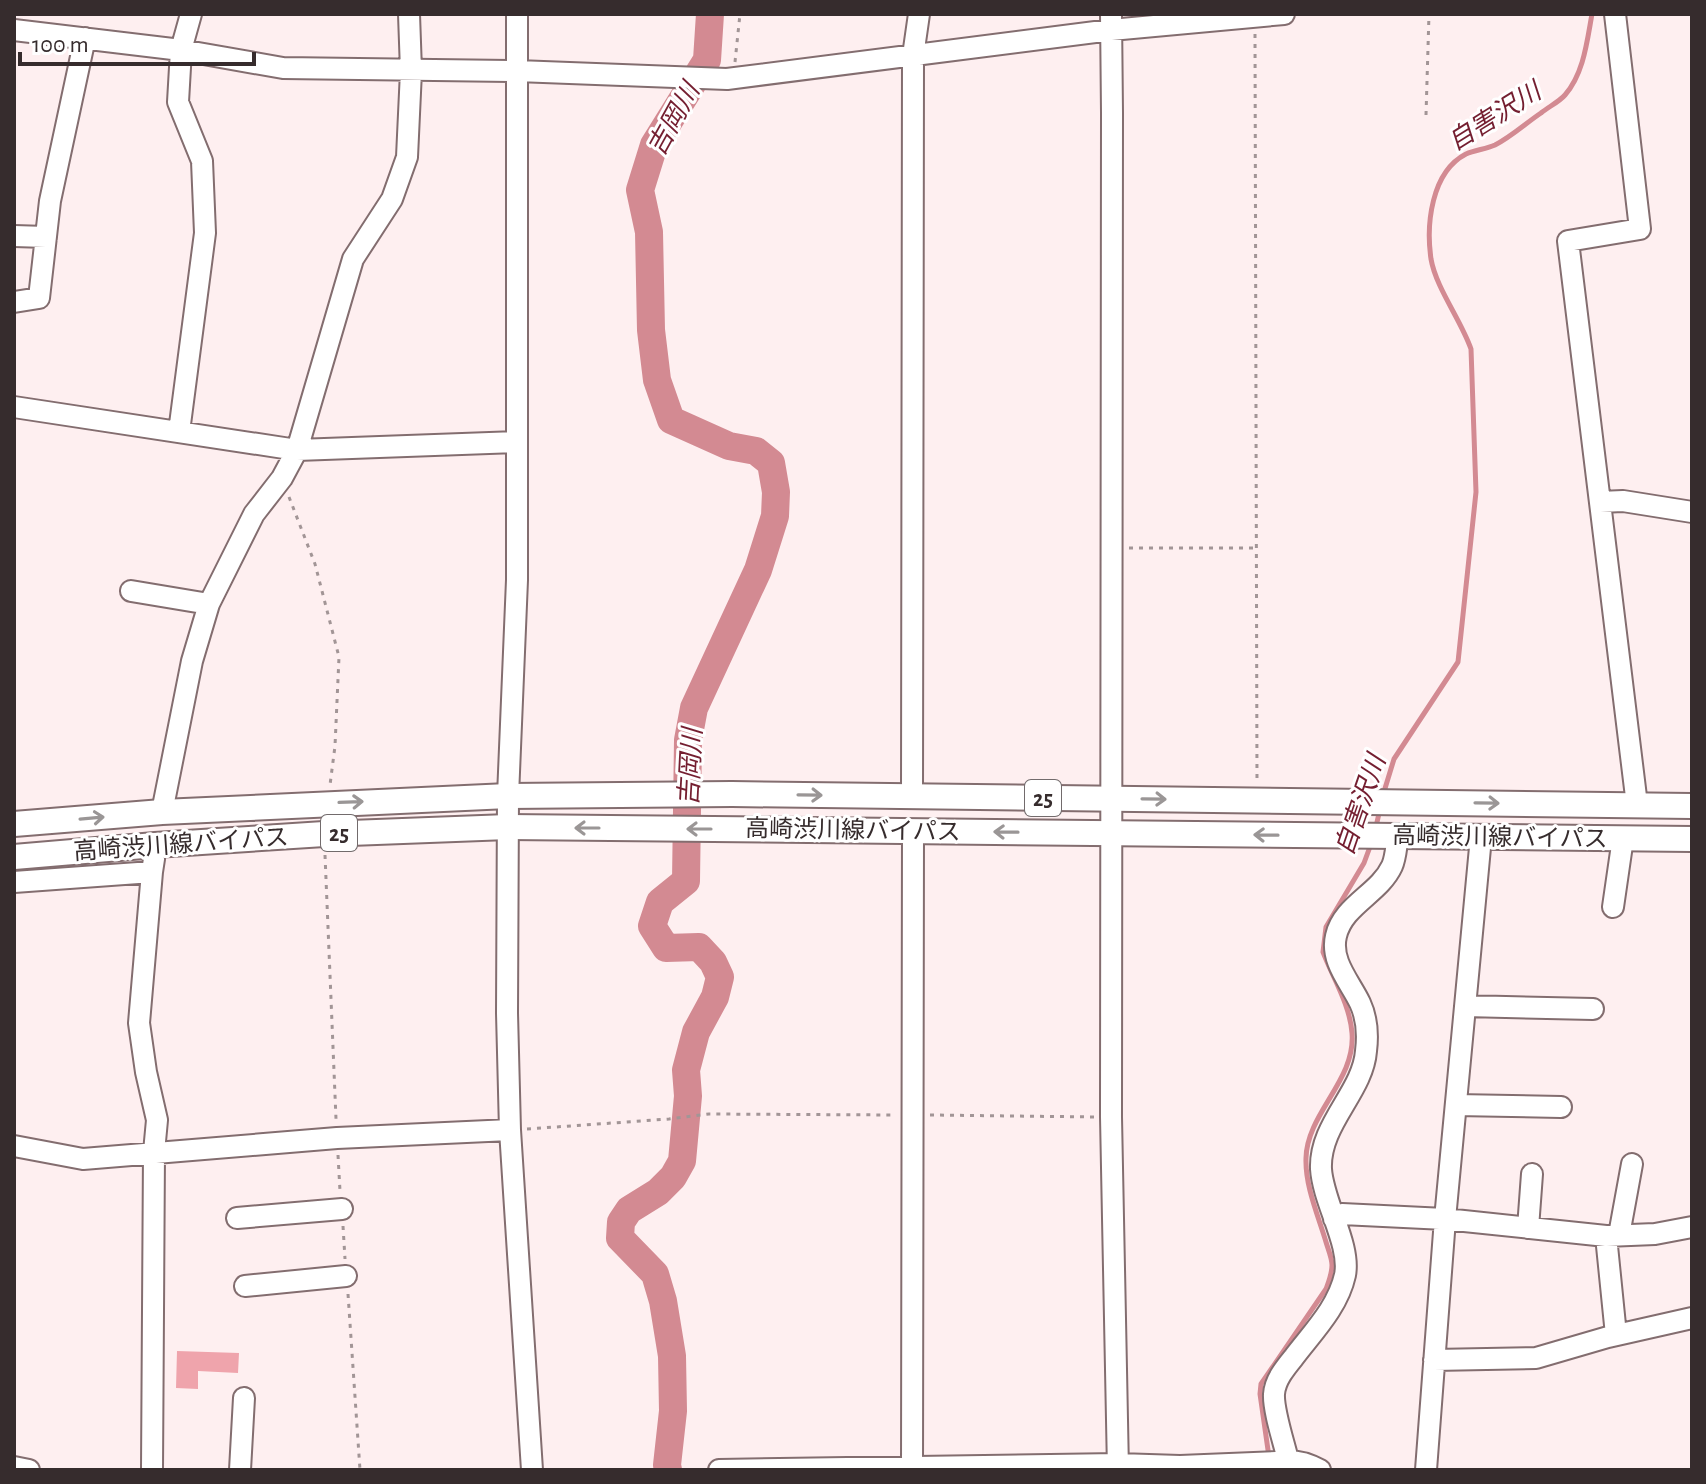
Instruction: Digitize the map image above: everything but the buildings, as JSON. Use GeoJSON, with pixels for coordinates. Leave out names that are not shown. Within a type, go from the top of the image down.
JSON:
{"type":"FeatureCollection","features":[{"type":"Feature","properties":{"kind":"main road","name":"高崎渋川線バイパス"},"geometry":{"type":"LineString","coordinates":[[14,824],[162,812],[508,796],[732,794],[1692,806]]}},
{"type":"Feature","properties":{"kind":"main road","name":"高崎渋川線バイパス"},"geometry":{"type":"LineString","coordinates":[[14,857],[324,834],[508,827],[1692,839]]}},
{"type":"Feature","properties":{"kind":"street"},"geometry":{"type":"LineString","coordinates":[[179,432],[205,233],[202,161],[178,102],[181,50],[191,14]]}},
{"type":"Feature","properties":{"kind":"street"},"geometry":{"type":"LineString","coordinates":[[162,812],[192,661],[209,604],[254,514],[282,478],[297,450],[353,259],[392,199],[407,157],[411,71],[409,14]]}},
{"type":"Feature","properties":{"kind":"street"},"geometry":{"type":"LineString","coordinates":[[517,14],[517,580],[508,796],[507,1013],[510,1130],[532,1470]]}},
{"type":"Feature","properties":{"kind":"street"},"geometry":{"type":"LineString","coordinates":[[912,796],[913,56],[919,14]]}},
{"type":"Feature","properties":{"kind":"street"},"geometry":{"type":"LineString","coordinates":[[14,30],[181,50],[283,68],[517,71],[730,79],[913,56],[1111,22],[1284,14]]}},
{"type":"Feature","properties":{"kind":"street"},"geometry":{"type":"LineString","coordinates":[[1615,14],[1640,229],[1568,241],[1637,805]]}},
{"type":"Feature","properties":{"kind":"street"},"geometry":{"type":"LineString","coordinates":[[1111,22],[1111,1117],[1118,1467]]}},
{"type":"Feature","properties":{"kind":"street"},"geometry":{"type":"LineString","coordinates":[[14,302],[39,298],[50,201],[85,38]]}},
{"type":"Feature","properties":{"kind":"street"},"geometry":{"type":"LineString","coordinates":[[14,236],[46,237]]}},
{"type":"Feature","properties":{"kind":"street"},"geometry":{"type":"LineString","coordinates":[[14,407],[297,450],[517,442]]}},
{"type":"Feature","properties":{"kind":"street"},"geometry":{"type":"LineString","coordinates":[[1600,502],[1623,501],[1692,512]]}},
{"type":"Feature","properties":{"kind":"street"},"geometry":{"type":"LineString","coordinates":[[131,591],[209,604]]}},
{"type":"Feature","properties":{"kind":"street"},"geometry":{"type":"LineString","coordinates":[[912,1469],[913,831]]}},
{"type":"Feature","properties":{"kind":"street"},"geometry":{"type":"LineString","coordinates":[[1274,1461],[1274,1396],[1277,1381],[1332,1307],[1345,1274],[1345,1254],[1324,1191],[1321,1167],[1329,1130],[1351,1092],[1366,1055],[1367,1034],[1360,1004],[1336,955],[1335,937],[1344,916],[1372,892],[1391,868],[1395,858],[1392,836]]}},
{"type":"Feature","properties":{"kind":"street"},"geometry":{"type":"LineString","coordinates":[[1426,1470],[1445,1219],[1481,837]]}},
{"type":"Feature","properties":{"kind":"street"},"geometry":{"type":"LineString","coordinates":[[1613,907],[1623,838]]}},
{"type":"Feature","properties":{"kind":"street"},"geometry":{"type":"LineString","coordinates":[[152,1470],[154,1152],[157,1120],[139,1023],[155,845]]}},
{"type":"Feature","properties":{"kind":"street"},"geometry":{"type":"LineString","coordinates":[[14,882],[152,872]]}},
{"type":"Feature","properties":{"kind":"street"},"geometry":{"type":"LineString","coordinates":[[1465,1006],[1593,1009]]}},
{"type":"Feature","properties":{"kind":"street"},"geometry":{"type":"LineString","coordinates":[[1456,1105],[1561,1107]]}},
{"type":"Feature","properties":{"kind":"street"},"geometry":{"type":"LineString","coordinates":[[14,1146],[83,1159],[337,1138],[510,1130]]}},
{"type":"Feature","properties":{"kind":"street"},"geometry":{"type":"LineString","coordinates":[[1616,1335],[1612,1236],[1632,1164]]}},
{"type":"Feature","properties":{"kind":"street"},"geometry":{"type":"LineString","coordinates":[[1528,1228],[1532,1174]]}},
{"type":"Feature","properties":{"kind":"street"},"geometry":{"type":"LineString","coordinates":[[237,1218],[342,1209]]}},
{"type":"Feature","properties":{"kind":"street"},"geometry":{"type":"LineString","coordinates":[[1334,1219],[1342,1214],[1445,1219],[1612,1236],[1655,1234],[1692,1227]]}},
{"type":"Feature","properties":{"kind":"street"},"geometry":{"type":"LineString","coordinates":[[245,1286],[346,1276]]}},
{"type":"Feature","properties":{"kind":"street"},"geometry":{"type":"LineString","coordinates":[[1434,1360],[1536,1358],[1616,1335],[1692,1318]]}},
{"type":"Feature","properties":{"kind":"street"},"geometry":{"type":"LineString","coordinates":[[240,1470],[244,1398]]}},
{"type":"Feature","properties":{"kind":"street"},"geometry":{"type":"LineString","coordinates":[[719,1470],[1180,1466],[1274,1461],[1310,1465],[1320,1470]]}},
{"type":"Feature","properties":{"kind":"street"},"geometry":{"type":"LineString","coordinates":[[14,1467],[29,1470]]}},
{"type":"Feature","properties":{"kind":"path"},"geometry":{"type":"LineString","coordinates":[[730,79],[740,14]]}},
{"type":"Feature","properties":{"kind":"path"},"geometry":{"type":"LineString","coordinates":[[1426,115],[1429,14]]}},
{"type":"Feature","properties":{"kind":"path"},"geometry":{"type":"LineString","coordinates":[[1255,17],[1258,801]]}},
{"type":"Feature","properties":{"kind":"path"},"geometry":{"type":"LineString","coordinates":[[282,478],[315,564],[339,657],[335,746],[328,803]]}},
{"type":"Feature","properties":{"kind":"path"},"geometry":{"type":"LineString","coordinates":[[1111,548],[1257,548]]}},
{"type":"Feature","properties":{"kind":"path"},"geometry":{"type":"LineString","coordinates":[[324,834],[337,1138],[360,1470]]}},
{"type":"Feature","properties":{"kind":"path"},"geometry":{"type":"LineString","coordinates":[[510,1130],[709,1114]]}},
{"type":"Feature","properties":{"kind":"waterway","name":"吉岡川"},"geometry":{"type":"LineString","coordinates":[[668,1470],[673,1411],[672,1356],[663,1301],[655,1274],[620,1238],[621,1222],[629,1210],[658,1192],[673,1177],[682,1161],[688,1096],[686,1070],[696,1032],[715,997],[720,977],[713,962],[699,947],[666,948],[652,926],[660,902],[686,881],[688,740],[694,708],[758,570],[775,516],[776,492],[771,463],[756,451],[729,446],[671,420],[657,380],[651,330],[649,232],[640,190],[654,145],[707,60],[710,14]]}},
{"type":"Feature","properties":{"kind":"waterway","name":"自害沢川"},"geometry":{"type":"LineString","coordinates":[[1383,795],[1394,759],[1458,662],[1476,492],[1471,349],[1443,293],[1431,259],[1429,231],[1434,200],[1438,186],[1454,162],[1466,154],[1501,142],[1565,95],[1581,67],[1592,14]]}},
{"type":"Feature","properties":{"kind":"waterway","name":"自害沢川"},"geometry":{"type":"LineString","coordinates":[[1375,831],[1380,809]]}},
{"type":"Feature","properties":{"kind":"waterway","name":"自害沢川"},"geometry":{"type":"LineString","coordinates":[[1269,1457],[1261,1384],[1326,1289],[1332,1265],[1306,1169],[1308,1142],[1314,1126],[1347,1066],[1351,1050],[1351,1023],[1323,952],[1326,927],[1364,863],[1371,844]]}}]}
